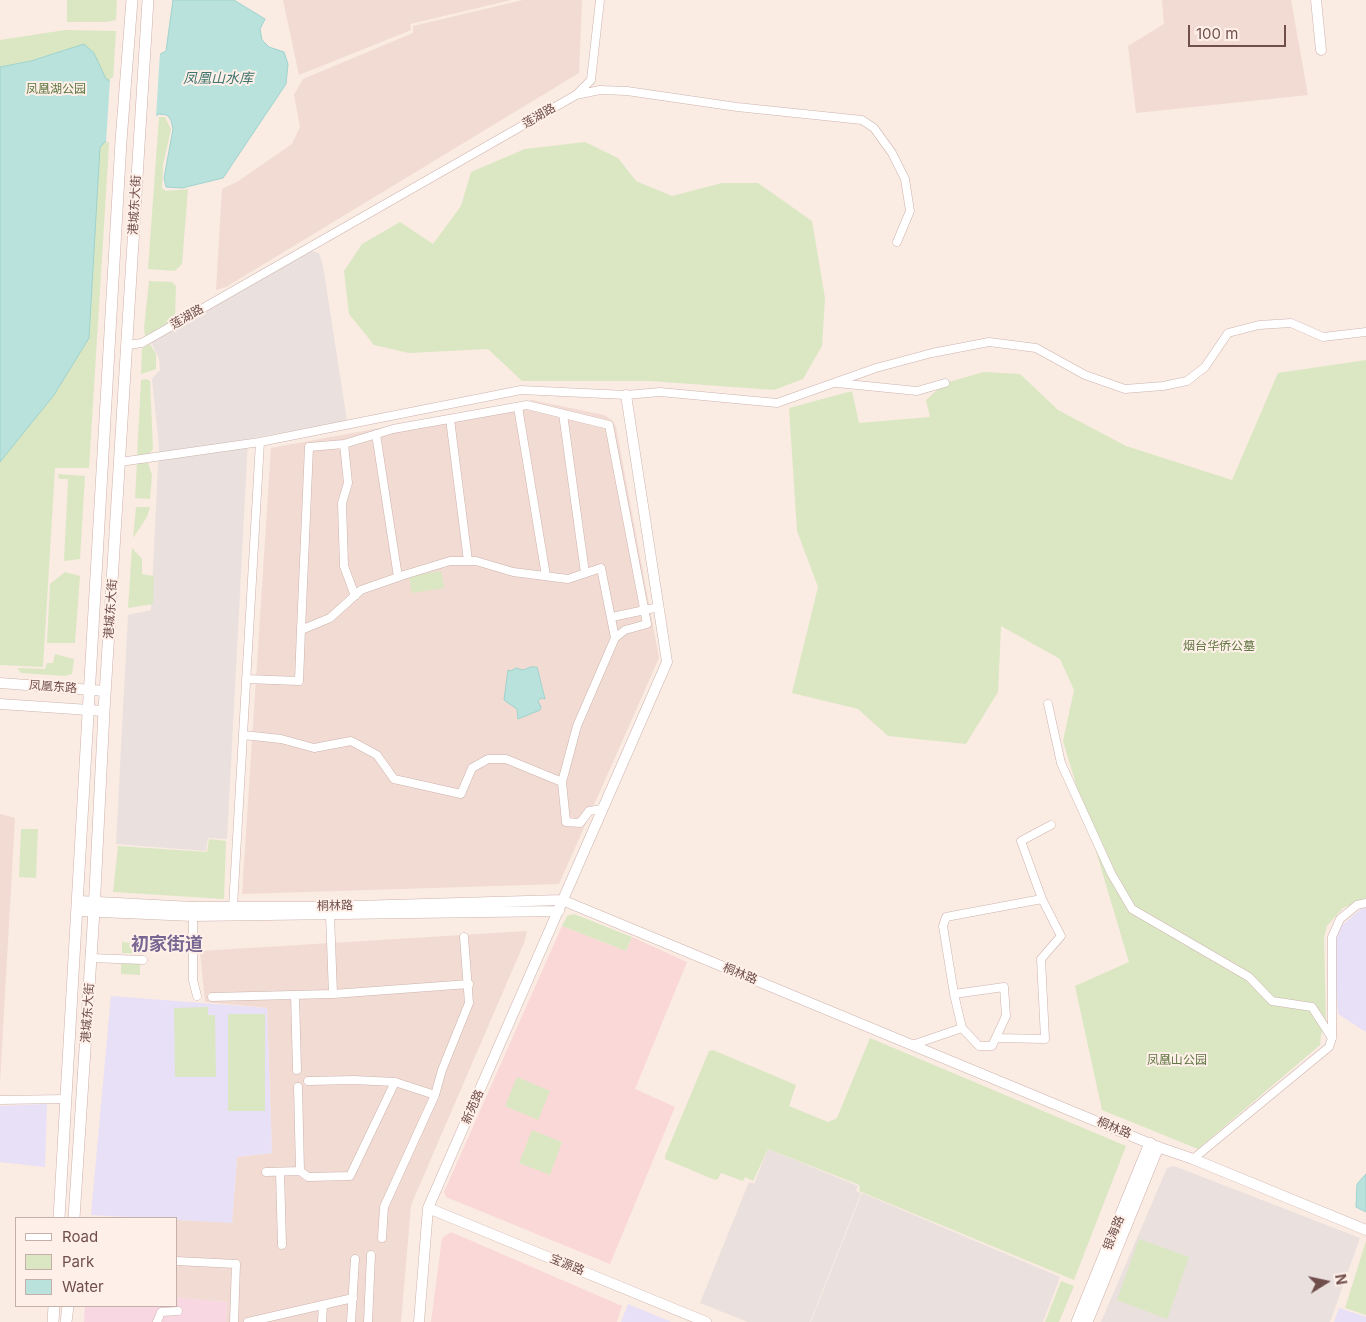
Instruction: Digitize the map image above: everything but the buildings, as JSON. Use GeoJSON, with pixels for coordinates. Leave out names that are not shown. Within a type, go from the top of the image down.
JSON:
{"type":"FeatureCollection","features":[{"type":"Feature","properties":{"kind":"main road","name":"港城东大街"},"geometry":{"type":"LineString","coordinates":[[59,1217],[121,141],[132,0]]}},
{"type":"Feature","properties":{"kind":"main road","name":"港城东大街"},"geometry":{"type":"LineString","coordinates":[[74,1217],[148,0]]}},
{"type":"Feature","properties":{"kind":"main road","name":"银海路"},"geometry":{"type":"LineString","coordinates":[[1077,1322],[1154,1145]]}},
{"type":"Feature","properties":{"kind":"main road","name":"银海路"},"geometry":{"type":"LineString","coordinates":[[1086,1322],[1154,1145]]}},
{"type":"Feature","properties":{"kind":"main road"},"geometry":{"type":"LineString","coordinates":[[53,1322],[54,1307]]}},
{"type":"Feature","properties":{"kind":"main road"},"geometry":{"type":"LineString","coordinates":[[66,1322],[68,1307]]}},
{"type":"Feature","properties":{"kind":"street"},"geometry":{"type":"LineString","coordinates":[[576,95],[591,80],[600,0]]}},
{"type":"Feature","properties":{"kind":"street"},"geometry":{"type":"LineString","coordinates":[[1316,0],[1321,50]]}},
{"type":"Feature","properties":{"kind":"street","name":"莲湖路"},"geometry":{"type":"LineString","coordinates":[[128,346],[142,343],[576,95],[600,90],[627,91],[737,107],[862,120],[874,128],[892,152],[905,178],[910,211],[897,242]]}},
{"type":"Feature","properties":{"kind":"street"},"geometry":{"type":"LineString","coordinates":[[120,462],[260,442],[521,390],[558,390],[626,395],[660,392],[778,402],[876,368],[932,353],[989,342],[1036,348],[1085,375],[1124,389],[1163,386],[1187,381],[1205,367],[1228,334],[1243,329],[1259,325],[1291,323],[1324,337],[1366,332]]}},
{"type":"Feature","properties":{"kind":"street"},"geometry":{"type":"LineString","coordinates":[[835,383],[916,391],[945,383]]}},
{"type":"Feature","properties":{"kind":"street","name":"新苑路"},"geometry":{"type":"LineString","coordinates":[[419,1322],[428,1208],[667,662],[626,395]]}},
{"type":"Feature","properties":{"kind":"street"},"geometry":{"type":"LineString","coordinates":[[246,678],[299,681],[309,447],[344,444],[393,429],[527,406],[609,424],[648,624],[625,630],[615,638],[577,726],[562,782],[566,822],[580,823],[589,811],[603,809]]}},
{"type":"Feature","properties":{"kind":"street"},"geometry":{"type":"LineString","coordinates":[[518,407],[546,576]]}},
{"type":"Feature","properties":{"kind":"street"},"geometry":{"type":"LineString","coordinates":[[563,414],[585,573]]}},
{"type":"Feature","properties":{"kind":"street"},"geometry":{"type":"LineString","coordinates":[[450,420],[468,561]]}},
{"type":"Feature","properties":{"kind":"street"},"geometry":{"type":"LineString","coordinates":[[376,434],[398,577]]}},
{"type":"Feature","properties":{"kind":"street"},"geometry":{"type":"LineString","coordinates":[[233,907],[260,442]]}},
{"type":"Feature","properties":{"kind":"street"},"geometry":{"type":"LineString","coordinates":[[344,444],[348,483],[342,503],[344,566],[355,596]]}},
{"type":"Feature","properties":{"kind":"street"},"geometry":{"type":"LineString","coordinates":[[301,630],[330,618],[361,590],[450,561],[476,561],[513,572],[568,579],[601,568],[615,638]]}},
{"type":"Feature","properties":{"kind":"street"},"geometry":{"type":"LineString","coordinates":[[612,617],[659,607]]}},
{"type":"Feature","properties":{"kind":"street","name":"凤凰东路"},"geometry":{"type":"LineString","coordinates":[[0,683],[106,691]]}},
{"type":"Feature","properties":{"kind":"street","name":"凤凰东路"},"geometry":{"type":"LineString","coordinates":[[0,704],[104,711]]}},
{"type":"Feature","properties":{"kind":"street"},"geometry":{"type":"LineString","coordinates":[[1048,704],[1061,764],[1111,873],[1132,909],[1249,977],[1272,1002],[1312,1007],[1332,1038]]}},
{"type":"Feature","properties":{"kind":"street"},"geometry":{"type":"LineString","coordinates":[[243,735],[281,739],[314,748],[351,741],[377,755],[394,779],[461,794],[472,768],[488,759],[506,759],[562,782]]}},
{"type":"Feature","properties":{"kind":"street"},"geometry":{"type":"LineString","coordinates":[[996,1038],[1045,1039],[1041,959],[1061,936],[1042,899],[1021,841],[1051,825]]}},
{"type":"Feature","properties":{"kind":"street"},"geometry":{"type":"LineString","coordinates":[[954,994],[1004,987],[1006,1016],[992,1046],[979,1046],[962,1028],[954,994],[943,926],[946,917],[1042,899]]}},
{"type":"Feature","properties":{"kind":"street"},"geometry":{"type":"LineString","coordinates":[[1193,1159],[1328,1047],[1332,1038],[1332,937],[1340,919],[1357,905],[1366,903]]}},
{"type":"Feature","properties":{"kind":"street","name":"桐林路"},"geometry":{"type":"LineString","coordinates":[[78,906],[193,912],[330,915],[561,905]]}},
{"type":"Feature","properties":{"kind":"street","name":"桐林路"},"geometry":{"type":"LineString","coordinates":[[193,912],[233,907],[561,905],[912,1045],[1366,1230]]}},
{"type":"Feature","properties":{"kind":"street"},"geometry":{"type":"LineString","coordinates":[[193,912],[193,980],[197,996]]}},
{"type":"Feature","properties":{"kind":"street"},"geometry":{"type":"LineString","coordinates":[[330,915],[333,994]]}},
{"type":"Feature","properties":{"kind":"street"},"geometry":{"type":"LineString","coordinates":[[382,1238],[384,1206],[435,1095],[442,1070],[469,1003],[464,937]]}},
{"type":"Feature","properties":{"kind":"street"},"geometry":{"type":"LineString","coordinates":[[91,958],[143,960]]}},
{"type":"Feature","properties":{"kind":"street"},"geometry":{"type":"LineString","coordinates":[[212,997],[333,994],[469,984]]}},
{"type":"Feature","properties":{"kind":"street"},"geometry":{"type":"LineString","coordinates":[[295,995],[297,1070]]}},
{"type":"Feature","properties":{"kind":"street"},"geometry":{"type":"LineString","coordinates":[[912,1045],[962,1028]]}},
{"type":"Feature","properties":{"kind":"street"},"geometry":{"type":"LineString","coordinates":[[308,1082],[354,1080],[395,1082],[435,1095]]}},
{"type":"Feature","properties":{"kind":"street"},"geometry":{"type":"LineString","coordinates":[[266,1172],[300,1171],[308,1177],[350,1176],[395,1082]]}},
{"type":"Feature","properties":{"kind":"street"},"geometry":{"type":"LineString","coordinates":[[298,1087],[300,1171]]}},
{"type":"Feature","properties":{"kind":"street"},"geometry":{"type":"LineString","coordinates":[[0,1100],[65,1099]]}},
{"type":"Feature","properties":{"kind":"street"},"geometry":{"type":"LineString","coordinates":[[280,1172],[282,1245]]}},
{"type":"Feature","properties":{"kind":"street","name":"宝源路"},"geometry":{"type":"LineString","coordinates":[[428,1208],[706,1322]]}},
{"type":"Feature","properties":{"kind":"street"},"geometry":{"type":"LineString","coordinates":[[368,1322],[371,1255]]}},
{"type":"Feature","properties":{"kind":"street"},"geometry":{"type":"LineString","coordinates":[[351,1322],[355,1259]]}},
{"type":"Feature","properties":{"kind":"street"},"geometry":{"type":"LineString","coordinates":[[178,1261],[236,1264],[234,1322]]}},
{"type":"Feature","properties":{"kind":"street"},"geometry":{"type":"LineString","coordinates":[[248,1322],[260,1321],[353,1298]]}},
{"type":"Feature","properties":{"kind":"street"},"geometry":{"type":"LineString","coordinates":[[322,1322],[323,1305]]}},
{"type":"Feature","properties":{"kind":"street"},"geometry":{"type":"LineString","coordinates":[[157,1322],[161,1312],[178,1311]]}},
{"type":"Feature","properties":{"kind":"street"},"geometry":{"type":"LineString","coordinates":[[292,1322],[293,1312]]}},
{"type":"Feature","properties":{"kind":"shaded area"},"geometry":{"type":"Polygon","coordinates":[[[283,0],[511,0],[410,24],[411,30],[299,75],[283,0]]]}},
{"type":"Feature","properties":{"kind":"shaded area"},"geometry":{"type":"Polygon","coordinates":[[[523,0],[582,0],[579,73],[226,287],[216,290],[222,189],[237,182],[292,144],[300,127],[294,95],[303,79],[413,33],[413,26],[523,0]]]}},
{"type":"Feature","properties":{"kind":"shaded area"},"geometry":{"type":"Polygon","coordinates":[[[1162,0],[1291,0],[1308,95],[1136,113],[1128,46],[1164,24],[1162,0]]]}},
{"type":"Feature","properties":{"kind":"shaded area"},"geometry":{"type":"Polygon","coordinates":[[[311,251],[319,253],[323,266],[347,421],[248,439],[227,839],[208,838],[206,851],[116,844],[128,615],[151,610],[159,446],[152,379],[160,370],[159,359],[151,342],[311,251]]]}},
{"type":"Feature","properties":{"kind":"shaded area"},"geometry":{"type":"Polygon","coordinates":[[[532,400],[604,415],[612,420],[616,427],[659,658],[559,884],[242,894],[271,448],[532,400]]]}},
{"type":"Feature","properties":{"kind":"shaded area"},"geometry":{"type":"Polygon","coordinates":[[[0,814],[15,818],[0,1082],[0,814]]]}},
{"type":"Feature","properties":{"kind":"shaded area"},"geometry":{"type":"Polygon","coordinates":[[[1366,908],[1366,1032],[1338,1014],[1334,954],[1336,939],[1341,926],[1361,909],[1366,908]]]}},
{"type":"Feature","properties":{"kind":"shaded area"},"geometry":{"type":"Polygon","coordinates":[[[562,926],[626,951],[632,937],[687,962],[635,1089],[675,1107],[610,1264],[446,1197],[444,1192],[562,926]]]}},
{"type":"Feature","properties":{"kind":"shaded area"},"geometry":{"type":"Polygon","coordinates":[[[527,931],[524,943],[411,1205],[401,1322],[226,1322],[227,1302],[178,1298],[178,1220],[232,1222],[237,1157],[272,1153],[267,1008],[205,1002],[200,951],[527,931]]]}},
{"type":"Feature","properties":{"kind":"shaded area"},"geometry":{"type":"Polygon","coordinates":[[[111,996],[267,1008],[272,1153],[237,1157],[232,1223],[178,1220],[178,1217],[91,1215],[111,996]]]}},
{"type":"Feature","properties":{"kind":"shaded area"},"geometry":{"type":"Polygon","coordinates":[[[47,1104],[45,1167],[0,1162],[0,1106],[47,1104]]]}},
{"type":"Feature","properties":{"kind":"shaded area"},"geometry":{"type":"Polygon","coordinates":[[[768,1149],[858,1186],[856,1191],[861,1193],[810,1322],[748,1322],[700,1303],[749,1182],[754,1184],[768,1149]]]}},
{"type":"Feature","properties":{"kind":"shaded area"},"geometry":{"type":"Polygon","coordinates":[[[1174,1166],[1360,1238],[1330,1322],[1101,1322],[1167,1168],[1174,1166]]]}},
{"type":"Feature","properties":{"kind":"shaded area"},"geometry":{"type":"Polygon","coordinates":[[[862,1193],[1060,1277],[1043,1322],[811,1322],[862,1193]]]}},
{"type":"Feature","properties":{"kind":"shaded area"},"geometry":{"type":"Polygon","coordinates":[[[451,1232],[622,1306],[617,1322],[431,1322],[442,1238],[451,1232]]]}},
{"type":"Feature","properties":{"kind":"shaded area"},"geometry":{"type":"Polygon","coordinates":[[[178,1298],[227,1302],[226,1322],[84,1322],[85,1307],[178,1307],[178,1298]]]}},
{"type":"Feature","properties":{"kind":"shaded area"},"geometry":{"type":"Polygon","coordinates":[[[628,1304],[672,1322],[621,1322],[628,1304]]]}},
{"type":"Feature","properties":{"kind":"shaded area"},"geometry":{"type":"Polygon","coordinates":[[[1339,1308],[1366,1317],[1366,1322],[1334,1322],[1339,1308]]]}},
{"type":"Feature","properties":{"kind":"green space"},"geometry":{"type":"Polygon","coordinates":[[[67,0],[117,0],[116,20],[107,22],[67,22],[67,0]]]}},
{"type":"Feature","properties":{"kind":"green space","name":"凤凰山水库"},"geometry":{"type":"Polygon","coordinates":[[[65,30],[116,31],[89,468],[55,468],[43,667],[0,665],[0,40],[65,30]]]}},
{"type":"Feature","properties":{"kind":"green space"},"geometry":{"type":"Polygon","coordinates":[[[159,117],[165,117],[171,129],[163,165],[162,188],[166,191],[188,189],[182,264],[175,271],[148,269],[159,117]]]}},
{"type":"Feature","properties":{"kind":"green space"},"geometry":{"type":"Polygon","coordinates":[[[585,142],[618,158],[636,181],[672,196],[722,183],[758,183],[812,221],[825,298],[822,346],[803,379],[774,390],[650,381],[522,381],[488,349],[409,353],[374,345],[349,314],[344,271],[362,244],[400,222],[433,244],[461,206],[471,172],[525,149],[585,142]]]}},
{"type":"Feature","properties":{"kind":"green space"},"geometry":{"type":"Polygon","coordinates":[[[149,281],[172,282],[176,286],[175,316],[163,327],[145,336],[144,328],[149,281]]]}},
{"type":"Feature","properties":{"kind":"green space"},"geometry":{"type":"Polygon","coordinates":[[[150,344],[156,354],[156,369],[141,374],[142,349],[150,344]]]}},
{"type":"Feature","properties":{"kind":"green space"},"geometry":{"type":"Polygon","coordinates":[[[1366,360],[1366,898],[1343,908],[1327,926],[1324,937],[1326,1023],[1321,1035],[1320,1045],[1198,1149],[1102,1110],[1075,986],[1129,962],[1063,741],[1074,690],[1060,659],[1001,626],[998,692],[966,744],[888,736],[858,709],[792,693],[818,587],[797,531],[789,408],[852,391],[859,423],[930,417],[926,400],[945,383],[984,372],[1020,374],[1058,410],[1126,446],[1232,480],[1278,373],[1366,360]]]}},
{"type":"Feature","properties":{"kind":"green space"},"geometry":{"type":"Polygon","coordinates":[[[146,379],[150,381],[153,449],[150,453],[137,456],[141,380],[146,379]]]}},
{"type":"Feature","properties":{"kind":"green space"},"geometry":{"type":"Polygon","coordinates":[[[137,463],[148,463],[152,475],[150,499],[135,498],[137,463]]]}},
{"type":"Feature","properties":{"kind":"green space"},"geometry":{"type":"Polygon","coordinates":[[[58,474],[85,476],[80,559],[64,561],[68,479],[59,479],[58,474]]]}},
{"type":"Feature","properties":{"kind":"green space"},"geometry":{"type":"Polygon","coordinates":[[[136,507],[150,507],[147,517],[133,538],[136,507]]]}},
{"type":"Feature","properties":{"kind":"green space"},"geometry":{"type":"Polygon","coordinates":[[[132,548],[142,559],[142,574],[154,576],[153,604],[128,608],[132,548]]]}},
{"type":"Feature","properties":{"kind":"green space"},"geometry":{"type":"Polygon","coordinates":[[[441,571],[444,588],[412,593],[409,576],[441,571]]]}},
{"type":"Feature","properties":{"kind":"green space"},"geometry":{"type":"Polygon","coordinates":[[[65,572],[80,576],[75,643],[47,643],[50,584],[65,572]]]}},
{"type":"Feature","properties":{"kind":"green space"},"geometry":{"type":"Polygon","coordinates":[[[55,654],[74,659],[72,674],[65,676],[21,673],[17,668],[45,669],[47,663],[53,663],[55,654]]]}},
{"type":"Feature","properties":{"kind":"green space"},"geometry":{"type":"Polygon","coordinates":[[[21,829],[38,829],[36,878],[19,877],[21,829]]]}},
{"type":"Feature","properties":{"kind":"green space"},"geometry":{"type":"Polygon","coordinates":[[[209,839],[226,841],[224,899],[113,892],[118,846],[207,852],[209,839]]]}},
{"type":"Feature","properties":{"kind":"green space"},"geometry":{"type":"Polygon","coordinates":[[[574,914],[632,937],[626,951],[562,926],[567,916],[574,914]]]}},
{"type":"Feature","properties":{"kind":"green space"},"geometry":{"type":"Polygon","coordinates":[[[122,942],[141,944],[141,954],[122,953],[122,942]]]}},
{"type":"Feature","properties":{"kind":"green space"},"geometry":{"type":"Polygon","coordinates":[[[121,963],[140,964],[140,975],[121,974],[121,963]]]}},
{"type":"Feature","properties":{"kind":"green space"},"geometry":{"type":"Polygon","coordinates":[[[208,1007],[208,1015],[215,1015],[216,1077],[175,1077],[174,1008],[208,1007]]]}},
{"type":"Feature","properties":{"kind":"green space"},"geometry":{"type":"Polygon","coordinates":[[[228,1014],[265,1014],[265,1111],[228,1111],[228,1014]]]}},
{"type":"Feature","properties":{"kind":"green space"},"geometry":{"type":"Polygon","coordinates":[[[870,1038],[1126,1146],[1074,1280],[859,1191],[860,1186],[857,1184],[768,1149],[753,1181],[745,1177],[743,1181],[721,1173],[718,1179],[715,1180],[665,1159],[709,1051],[713,1050],[796,1085],[789,1106],[828,1122],[837,1118],[870,1038]]]}},
{"type":"Feature","properties":{"kind":"green space"},"geometry":{"type":"Polygon","coordinates":[[[517,1077],[550,1091],[538,1120],[505,1106],[517,1077]]]}},
{"type":"Feature","properties":{"kind":"green space"},"geometry":{"type":"Polygon","coordinates":[[[532,1130],[562,1142],[550,1175],[519,1163],[532,1130]]]}},
{"type":"Feature","properties":{"kind":"green space"},"geometry":{"type":"Polygon","coordinates":[[[1139,1239],[1189,1257],[1167,1319],[1117,1300],[1139,1239]]]}},
{"type":"Feature","properties":{"kind":"green space"},"geometry":{"type":"Polygon","coordinates":[[[1366,1241],[1366,1315],[1345,1308],[1366,1241]]]}},
{"type":"Feature","properties":{"kind":"green space"},"geometry":{"type":"Polygon","coordinates":[[[1061,1281],[1074,1286],[1059,1322],[1045,1322],[1061,1281]]]}},
{"type":"Feature","properties":{"kind":"water","name":"凤凰山水库"},"geometry":{"type":"Polygon","coordinates":[[[173,0],[234,0],[265,19],[260,29],[262,40],[269,47],[284,52],[288,64],[286,84],[223,178],[182,188],[166,187],[164,178],[173,129],[171,120],[167,115],[159,114],[106,141],[100,147],[89,338],[54,395],[0,462],[0,67],[31,61],[84,44],[94,53],[106,79],[111,81],[166,51],[173,0]]]}},
{"type":"Feature","properties":{"kind":"water"},"geometry":{"type":"Polygon","coordinates":[[[537,667],[545,699],[541,698],[538,701],[541,707],[540,710],[518,719],[517,709],[504,700],[508,670],[511,671],[516,668],[523,670],[537,667]]]}},
{"type":"Feature","properties":{"kind":"water"},"geometry":{"type":"Polygon","coordinates":[[[1366,1174],[1366,1212],[1356,1207],[1357,1184],[1366,1174]]]}},
{"type":"Feature","properties":{"kind":"pier"},"geometry":{"type":"Polygon","coordinates":[[[160,53],[156,117],[106,143],[110,79],[160,53]]]}},
{"type":"Feature","properties":{"kind":"district","name":"初家街道"},"geometry":{"type":"Point","coordinates":[167,945]}},
{"type":"Feature","properties":{"kind":"park label","name":"凤凰湖公园"},"geometry":{"type":"Point","coordinates":[56,89]}},
{"type":"Feature","properties":{"kind":"park label","name":"烟台华侨公墓"},"geometry":{"type":"Point","coordinates":[1219,646]}},
{"type":"Feature","properties":{"kind":"park label","name":"凤凰山公园"},"geometry":{"type":"Point","coordinates":[1177,1060]}}]}
